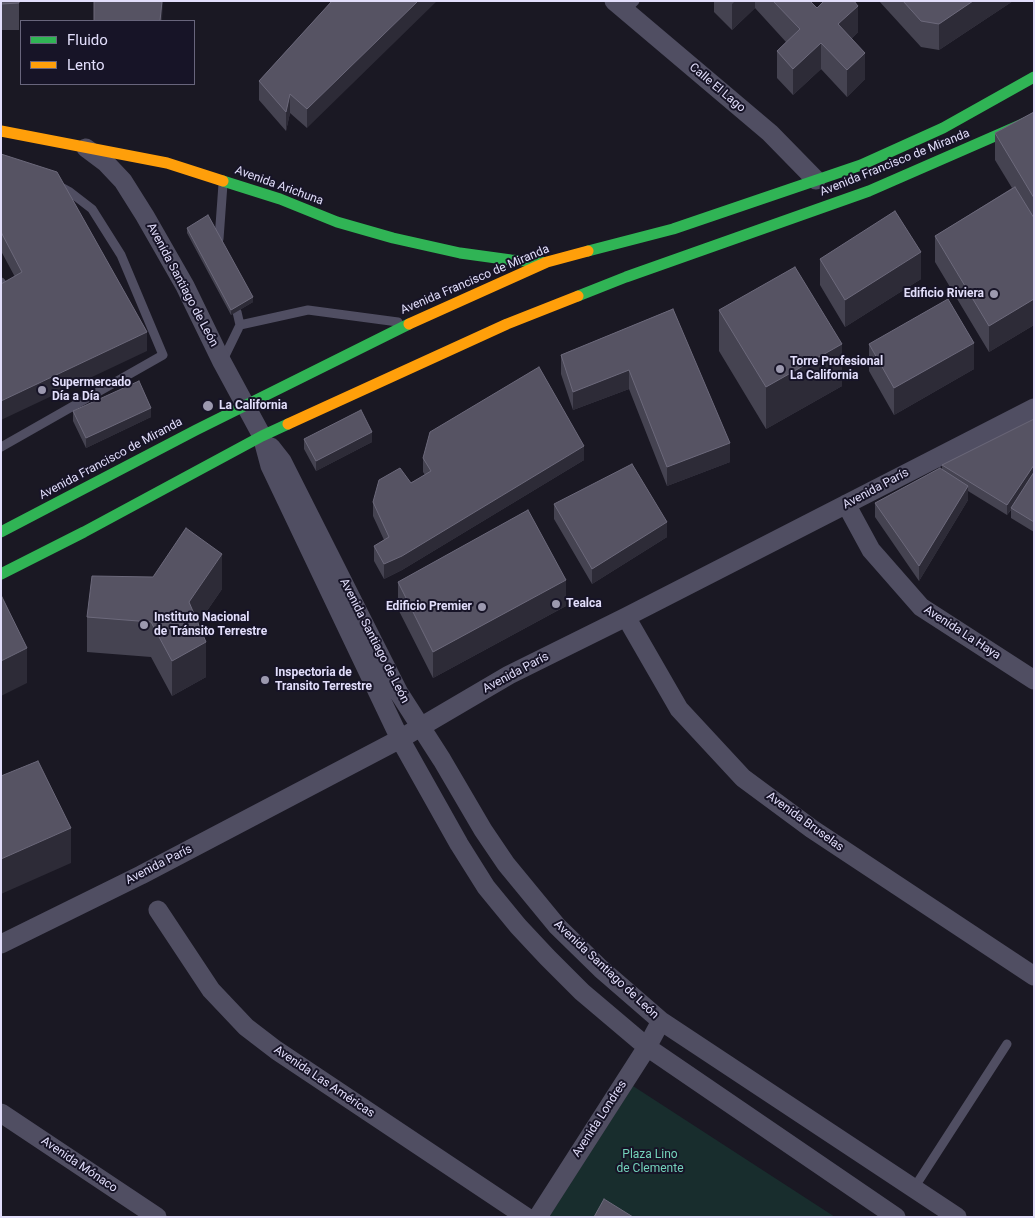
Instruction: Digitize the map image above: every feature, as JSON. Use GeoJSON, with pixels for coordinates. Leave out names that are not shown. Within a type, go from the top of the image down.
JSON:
{"type":"FeatureCollection","features":[{"type":"Feature","properties":{"kind":"main road","name":"Avenida Francisco de Miranda"},"geometry":{"type":"LineString","coordinates":[[1,532],[246,405],[455,302],[547,262],[673,229],[861,165],[943,128],[1034,77]]}},
{"type":"Feature","properties":{"kind":"main road","name":"Avenida Francisco de Miranda"},"geometry":{"type":"LineString","coordinates":[[1,574],[262,436],[507,324],[626,277],[869,191],[1034,119]]}},
{"type":"Feature","properties":{"kind":"main road","name":"Avenida Arichuna"},"geometry":{"type":"LineString","coordinates":[[1,131],[26,134],[158,162],[280,199],[337,222],[393,238],[460,253],[511,260],[547,262]]}},
{"type":"Feature","properties":{"kind":"street","name":"Calle El Lago"},"geometry":{"type":"LineString","coordinates":[[625,4],[770,133],[816,180]]}},
{"type":"Feature","properties":{"kind":"street","name":"Avenida Santiago de León"},"geometry":{"type":"LineString","coordinates":[[85,147],[106,163],[123,181],[136,202],[185,286],[222,362],[262,436],[282,461],[399,693],[482,830],[526,890],[557,926],[601,969],[661,1021],[957,1217]]}},
{"type":"Feature","properties":{"kind":"street","name":"Avenida París"},"geometry":{"type":"LineString","coordinates":[[1,944],[142,875],[421,728],[509,675],[1034,408]]}},
{"type":"Feature","properties":{"kind":"street","name":"Avenida Santiago de León"},"geometry":{"type":"LineString","coordinates":[[262,436],[270,466],[400,739],[459,844],[486,887],[547,957],[582,992],[646,1047],[896,1217]]}},
{"type":"Feature","properties":{"kind":"street","name":"Avenida La Haya"},"geometry":{"type":"LineString","coordinates":[[846,504],[871,550],[921,607],[1034,680]]}},
{"type":"Feature","properties":{"kind":"street","name":"Avenida Bruselas"},"geometry":{"type":"LineString","coordinates":[[626,617],[679,709],[743,778],[820,834],[1034,976]]}},
{"type":"Feature","properties":{"kind":"street","name":"Avenida Las Américas"},"geometry":{"type":"LineString","coordinates":[[158,910],[211,990],[246,1027],[276,1050],[526,1217]]}},
{"type":"Feature","properties":{"kind":"street","name":"Avenida Londres"},"geometry":{"type":"LineString","coordinates":[[538,1217],[661,1021]]}},
{"type":"Feature","properties":{"kind":"street","name":"Avenida Mónaco"},"geometry":{"type":"LineString","coordinates":[[1,1113],[157,1217]]}},
{"type":"Feature","properties":{"kind":"lane"},"geometry":{"type":"LineString","coordinates":[[219,239],[224,181]]}},
{"type":"Feature","properties":{"kind":"lane"},"geometry":{"type":"LineString","coordinates":[[1,447],[164,355],[121,255],[102,225],[92,210],[70,192],[54,184]]}},
{"type":"Feature","properties":{"kind":"lane"},"geometry":{"type":"LineString","coordinates":[[1,282],[3,285],[1,287]]}},
{"type":"Feature","properties":{"kind":"lane"},"geometry":{"type":"LineString","coordinates":[[240,325],[308,310],[410,323]]}},
{"type":"Feature","properties":{"kind":"lane"},"geometry":{"type":"LineString","coordinates":[[222,362],[240,325],[237,312]]}},
{"type":"Feature","properties":{"kind":"lane"},"geometry":{"type":"LineString","coordinates":[[914,1188],[1008,1044]]}},
{"type":"Feature","properties":{"kind":"green space","name":"Plaza Lino de Clemente"},"geometry":{"type":"Polygon","coordinates":[[[633,1086],[835,1217],[549,1217],[633,1086]]]}},
{"type":"Feature","properties":{"kind":"building"},"geometry":{"type":"Polygon","coordinates":[[[1,1],[19,1],[19,3],[1,4],[1,1]]]}},
{"type":"Feature","properties":{"kind":"building"},"geometry":{"type":"Polygon","coordinates":[[[94,1],[162,1],[160,20],[94,20],[94,1]]]}},
{"type":"Feature","properties":{"kind":"building"},"geometry":{"type":"Polygon","coordinates":[[[332,1],[418,1],[307,109],[290,94],[286,112],[259,81],[332,1]]]}},
{"type":"Feature","properties":{"kind":"building"},"geometry":{"type":"Polygon","coordinates":[[[773,1],[810,1],[817,8],[824,1],[854,1],[858,6],[838,24],[865,53],[847,70],[821,43],[793,69],[777,51],[800,29],[773,1]]]}},
{"type":"Feature","properties":{"kind":"building"},"geometry":{"type":"Polygon","coordinates":[[[903,1],[973,1],[939,24],[921,21],[903,1]]]}},
{"type":"Feature","properties":{"kind":"building"},"geometry":{"type":"Polygon","coordinates":[[[1034,112],[1034,198],[995,133],[1034,112]]]}},
{"type":"Feature","properties":{"kind":"building"},"geometry":{"type":"Polygon","coordinates":[[[1,154],[57,172],[147,332],[1,401],[1,284],[22,272],[1,232],[1,154]]]}},
{"type":"Feature","properties":{"kind":"building","name":"Edificio Riviera"},"geometry":{"type":"Polygon","coordinates":[[[1015,187],[1034,218],[1034,299],[989,326],[935,236],[1015,187]]]}},
{"type":"Feature","properties":{"kind":"building"},"geometry":{"type":"Polygon","coordinates":[[[895,211],[921,252],[845,300],[820,259],[895,211]]]}},
{"type":"Feature","properties":{"kind":"building"},"geometry":{"type":"Polygon","coordinates":[[[208,215],[253,297],[231,310],[187,228],[208,215]]]}},
{"type":"Feature","properties":{"kind":"building"},"geometry":{"type":"Polygon","coordinates":[[[795,267],[842,344],[766,387],[719,310],[795,267]]]}},
{"type":"Feature","properties":{"kind":"building"},"geometry":{"type":"Polygon","coordinates":[[[948,299],[974,343],[894,388],[869,344],[948,299]]]}},
{"type":"Feature","properties":{"kind":"building"},"geometry":{"type":"Polygon","coordinates":[[[673,309],[730,443],[667,467],[629,370],[573,392],[561,355],[673,309]]]}},
{"type":"Feature","properties":{"kind":"building"},"geometry":{"type":"Polygon","coordinates":[[[539,367],[584,446],[402,556],[384,564],[374,546],[389,537],[373,502],[379,480],[400,468],[411,483],[431,471],[423,458],[430,432],[539,367]]]}},
{"type":"Feature","properties":{"kind":"building"},"geometry":{"type":"Polygon","coordinates":[[[139,381],[151,408],[86,438],[73,411],[139,381]]]}},
{"type":"Feature","properties":{"kind":"building"},"geometry":{"type":"Polygon","coordinates":[[[361,410],[372,432],[316,461],[304,439],[361,410]]]}},
{"type":"Feature","properties":{"kind":"building"},"geometry":{"type":"Polygon","coordinates":[[[1034,419],[1034,465],[1007,505],[942,465],[1034,419]]]}},
{"type":"Feature","properties":{"kind":"building"},"geometry":{"type":"Polygon","coordinates":[[[632,464],[667,522],[592,569],[554,504],[632,464]]]}},
{"type":"Feature","properties":{"kind":"building"},"geometry":{"type":"Polygon","coordinates":[[[940,468],[968,486],[919,566],[875,503],[940,468]]]}},
{"type":"Feature","properties":{"kind":"building"},"geometry":{"type":"Polygon","coordinates":[[[1034,472],[1034,522],[1011,508],[1034,472]]]}},
{"type":"Feature","properties":{"kind":"building","name":"Edificio Premier"},"geometry":{"type":"Polygon","coordinates":[[[528,510],[566,580],[433,652],[398,582],[528,510]]]}},
{"type":"Feature","properties":{"kind":"building"},"geometry":{"type":"Polygon","coordinates":[[[186,528],[222,554],[189,602],[206,642],[172,661],[151,622],[87,617],[92,576],[153,577],[186,528]]]}},
{"type":"Feature","properties":{"kind":"building"},"geometry":{"type":"Polygon","coordinates":[[[1,595],[27,648],[1,661],[1,595]]]}},
{"type":"Feature","properties":{"kind":"building"},"geometry":{"type":"Polygon","coordinates":[[[38,761],[71,828],[1,859],[1,776],[38,761]]]}},
{"type":"Feature","properties":{"kind":"building"},"geometry":{"type":"Polygon","coordinates":[[[604,1199],[633,1217],[594,1217],[604,1199]]]}},
{"type":"Feature","properties":{"kind":"traffic: fast"},"geometry":{"type":"LineString","coordinates":[[588,251],[673,229],[861,165],[943,128],[1034,77]]}},
{"type":"Feature","properties":{"kind":"traffic: fast"},"geometry":{"type":"LineString","coordinates":[[578,296],[626,277],[869,191],[1034,119]]}},
{"type":"Feature","properties":{"kind":"traffic: fast"},"geometry":{"type":"LineString","coordinates":[[223,181],[280,199],[337,222],[393,238],[460,253],[542,262]]}},
{"type":"Feature","properties":{"kind":"traffic: fast"},"geometry":{"type":"LineString","coordinates":[[1,532],[196,430],[409,324]]}},
{"type":"Feature","properties":{"kind":"traffic: fast"},"geometry":{"type":"LineString","coordinates":[[1,574],[288,424]]}},
{"type":"Feature","properties":{"kind":"traffic: slow"},"geometry":{"type":"LineString","coordinates":[[1,131],[167,163],[223,181]]}},
{"type":"Feature","properties":{"kind":"traffic: slow"},"geometry":{"type":"LineString","coordinates":[[409,324],[547,262],[588,251]]}},
{"type":"Feature","properties":{"kind":"traffic: slow"},"geometry":{"type":"LineString","coordinates":[[288,424],[507,324],[578,296]]}},
{"type":"Feature","properties":{"kind":"place","name":"Edificio Riviera"},"geometry":{"type":"Point","coordinates":[994,294]}},
{"type":"Feature","properties":{"kind":"place","name":"Torre Profesional La California"},"geometry":{"type":"Point","coordinates":[780,369]}},
{"type":"Feature","properties":{"kind":"place","name":"Supermercado Día a Día"},"geometry":{"type":"Point","coordinates":[42,390]}},
{"type":"Feature","properties":{"kind":"place","name":"La California"},"geometry":{"type":"Point","coordinates":[208,406]}},
{"type":"Feature","properties":{"kind":"place","name":"Tealca"},"geometry":{"type":"Point","coordinates":[556,604]}},
{"type":"Feature","properties":{"kind":"place","name":"Edificio Premier"},"geometry":{"type":"Point","coordinates":[482,607]}},
{"type":"Feature","properties":{"kind":"place","name":"Instituto Nacional de Tránsito Terrestre"},"geometry":{"type":"Point","coordinates":[144,625]}},
{"type":"Feature","properties":{"kind":"place","name":"Inspectoria de Transito Terrestre"},"geometry":{"type":"Point","coordinates":[265,680]}}]}
